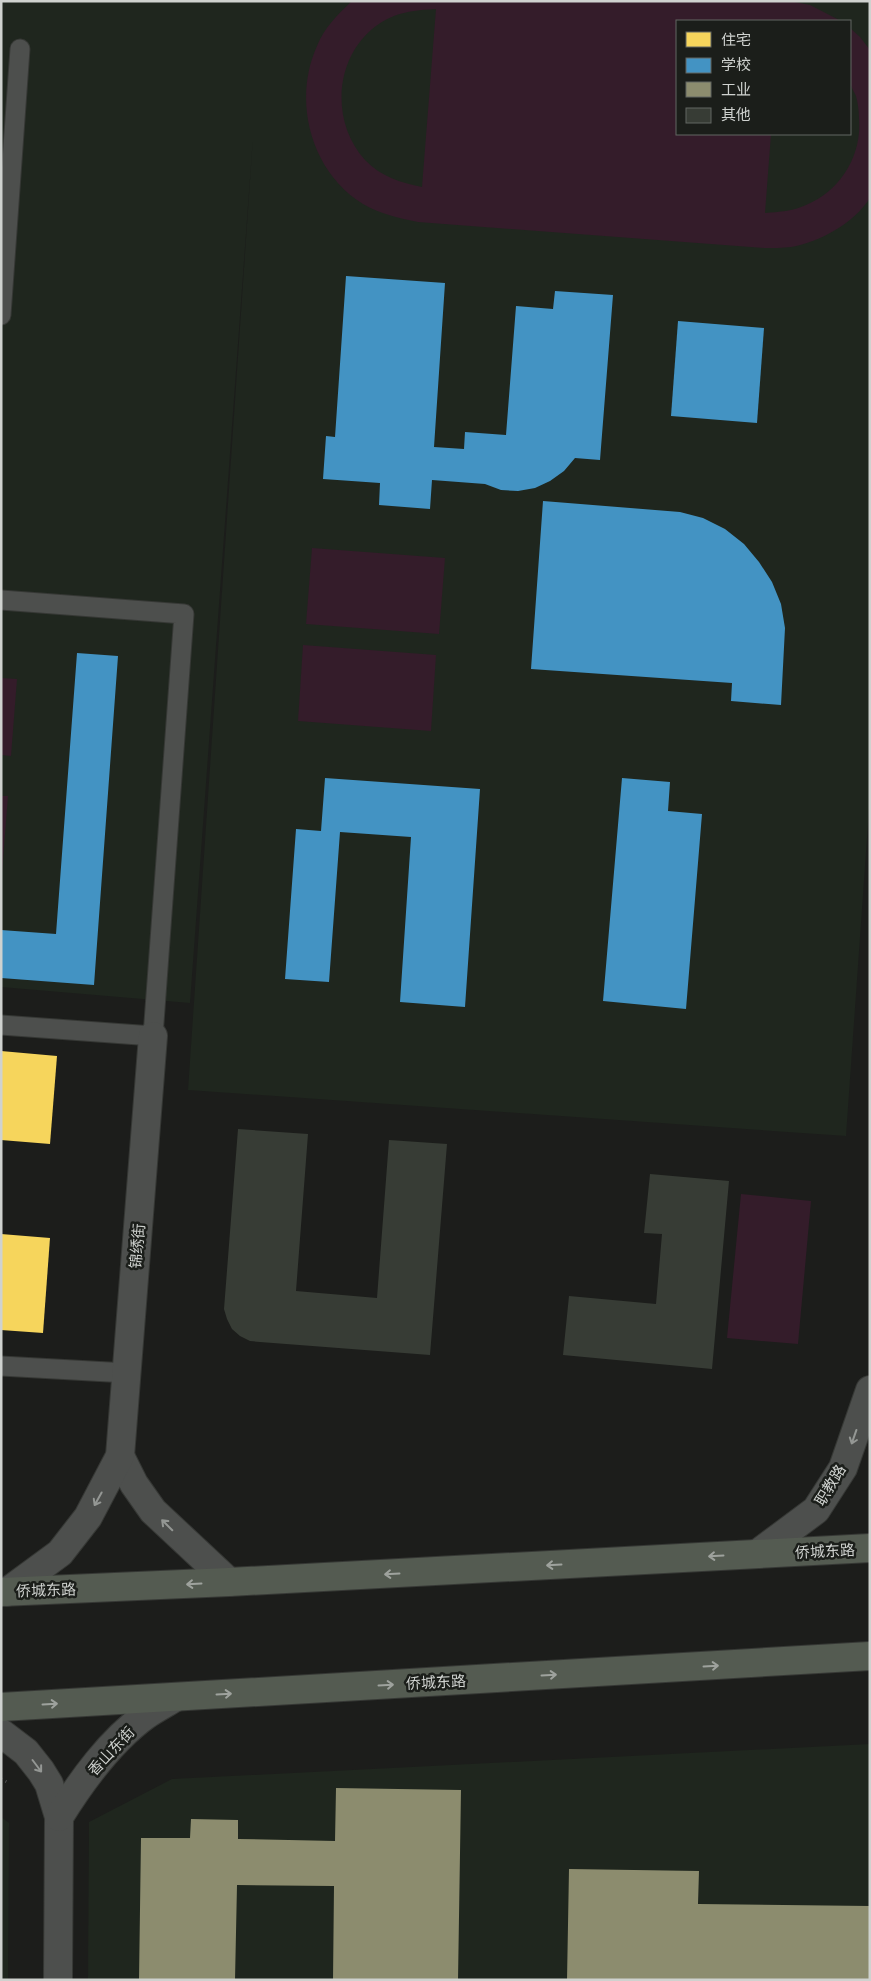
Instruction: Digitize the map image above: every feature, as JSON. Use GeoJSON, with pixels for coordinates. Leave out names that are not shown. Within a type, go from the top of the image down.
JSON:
{"type":"FeatureCollection","features":[{"type":"Feature","properties":{"kind":"main road","name":"侨城东路"},"geometry":{"type":"LineString","coordinates":[[4,1592],[870,1548]]}},
{"type":"Feature","properties":{"kind":"main road","name":"侨城东路"},"geometry":{"type":"LineString","coordinates":[[1,1707],[870,1656]]}},
{"type":"Feature","properties":{"kind":"street","name":"锦绣街"},"geometry":{"type":"LineString","coordinates":[[4,1592],[60,1553],[88,1517],[120,1456],[154,1036]]}},
{"type":"Feature","properties":{"kind":"street","name":"职教路"},"geometry":{"type":"LineString","coordinates":[[757,1554],[816,1510],[843,1468],[870,1391]]}},
{"type":"Feature","properties":{"kind":"street"},"geometry":{"type":"LineString","coordinates":[[120,1456],[134,1484],[153,1511],[229,1582]]}},
{"type":"Feature","properties":{"kind":"street","name":"香山东街"},"geometry":{"type":"LineString","coordinates":[[59,1818],[76,1789],[120,1738],[145,1716],[176,1697]]}},
{"type":"Feature","properties":{"kind":"street"},"geometry":{"type":"LineString","coordinates":[[1,1733],[26,1752],[41,1771],[49,1784],[59,1818],[58,1980]]}},
{"type":"Feature","properties":{"kind":"lane"},"geometry":{"type":"LineString","coordinates":[[1,316],[20,49]]}},
{"type":"Feature","properties":{"kind":"lane"},"geometry":{"type":"LineString","coordinates":[[1,600],[184,614],[154,1036],[1,1025]]}},
{"type":"Feature","properties":{"kind":"lane"},"geometry":{"type":"LineString","coordinates":[[1,1366],[127,1373]]}},
{"type":"Feature","properties":{"kind":"shaded area"},"geometry":{"type":"Polygon","coordinates":[[[1,1],[870,1],[870,795],[846,1136],[188,1090],[253,137],[190,1003],[1,987],[1,1]]]}},
{"type":"Feature","properties":{"kind":"shaded area"},"geometry":{"type":"Polygon","coordinates":[[[352,1],[790,1],[810,5],[839,20],[676,20],[676,135],[771,135],[765,213],[796,209],[818,199],[839,181],[853,159],[857,146],[859,113],[857,99],[851,86],[851,29],[870,50],[870,198],[855,216],[825,236],[791,247],[778,248],[418,222],[383,213],[363,204],[345,190],[330,174],[311,134],[307,112],[306,89],[310,67],[320,39],[327,27],[352,1]],[[436,9],[399,14],[375,27],[360,42],[349,60],[343,80],[342,101],[345,122],[352,142],[365,160],[371,166],[391,178],[422,187],[436,9]]]}},
{"type":"Feature","properties":{"kind":"shaded area"},"geometry":{"type":"Polygon","coordinates":[[[312,548],[445,558],[439,634],[306,624],[312,548]]]}},
{"type":"Feature","properties":{"kind":"shaded area"},"geometry":{"type":"Polygon","coordinates":[[[303,645],[436,655],[431,731],[298,721],[303,645]]]}},
{"type":"Feature","properties":{"kind":"shaded area"},"geometry":{"type":"Polygon","coordinates":[[[1,678],[17,679],[11,756],[1,755],[1,678]]]}},
{"type":"Feature","properties":{"kind":"shaded area"},"geometry":{"type":"Polygon","coordinates":[[[1,796],[8,796],[2,872],[1,872],[1,796]]]}},
{"type":"Feature","properties":{"kind":"shaded area"},"geometry":{"type":"Polygon","coordinates":[[[741,1194],[811,1201],[798,1344],[727,1338],[741,1194]]]}},
{"type":"Feature","properties":{"kind":"shaded area"},"geometry":{"type":"Polygon","coordinates":[[[870,1744],[870,1980],[88,1980],[89,1822],[172,1779],[870,1744]]]}},
{"type":"Feature","properties":{"kind":"shaded area"},"geometry":{"type":"Polygon","coordinates":[[[1,1817],[9,1823],[8,1980],[1,1980],[1,1817]]]}},
{"type":"Feature","properties":{"kind":"building: 住宅"},"geometry":{"type":"Polygon","coordinates":[[[1,1051],[57,1056],[50,1144],[1,1140],[1,1051]]]}},
{"type":"Feature","properties":{"kind":"building: 住宅"},"geometry":{"type":"Polygon","coordinates":[[[1,1234],[50,1238],[43,1333],[1,1330],[1,1234]]]}},
{"type":"Feature","properties":{"kind":"building: 学校"},"geometry":{"type":"Polygon","coordinates":[[[346,276],[445,283],[434,447],[464,449],[465,432],[506,435],[516,306],[553,309],[555,291],[613,295],[600,460],[575,458],[564,471],[550,481],[535,488],[518,491],[501,490],[485,484],[432,480],[430,509],[379,505],[380,483],[323,479],[326,436],[335,437],[346,276]]]}},
{"type":"Feature","properties":{"kind":"building: 学校"},"geometry":{"type":"Polygon","coordinates":[[[678,321],[764,328],[757,423],[671,416],[678,321]]]}},
{"type":"Feature","properties":{"kind":"building: 学校"},"geometry":{"type":"Polygon","coordinates":[[[543,501],[680,512],[703,518],[725,529],[744,544],[772,582],[781,604],[785,628],[781,705],[731,701],[732,683],[531,669],[543,501]]]}},
{"type":"Feature","properties":{"kind":"building: 学校"},"geometry":{"type":"Polygon","coordinates":[[[77,653],[118,656],[94,985],[1,978],[1,930],[56,934],[77,653]]]}},
{"type":"Feature","properties":{"kind":"building: 学校"},"geometry":{"type":"Polygon","coordinates":[[[325,778],[480,789],[465,1007],[400,1002],[411,837],[340,832],[329,982],[285,979],[296,829],[321,831],[325,778]]]}},
{"type":"Feature","properties":{"kind":"building: 学校"},"geometry":{"type":"Polygon","coordinates":[[[622,778],[670,782],[668,811],[702,814],[686,1009],[603,1001],[622,778]]]}},
{"type":"Feature","properties":{"kind":"building: 工业"},"geometry":{"type":"Polygon","coordinates":[[[336,1788],[461,1790],[458,1980],[333,1980],[334,1886],[237,1885],[235,1980],[139,1980],[141,1838],[190,1838],[191,1819],[238,1820],[238,1839],[335,1841],[336,1788]]]}},
{"type":"Feature","properties":{"kind":"building: 工业"},"geometry":{"type":"Polygon","coordinates":[[[569,1869],[699,1871],[698,1904],[870,1906],[870,1980],[567,1980],[569,1869]]]}},
{"type":"Feature","properties":{"kind":"building: 其他"},"geometry":{"type":"Polygon","coordinates":[[[238,1129],[308,1134],[296,1291],[377,1298],[389,1140],[447,1144],[430,1355],[250,1341],[232,1329],[224,1309],[238,1129]]]}},
{"type":"Feature","properties":{"kind":"building: 其他"},"geometry":{"type":"Polygon","coordinates":[[[650,1174],[729,1181],[712,1369],[563,1355],[569,1296],[656,1304],[662,1234],[644,1233],[650,1174]]]}}]}
